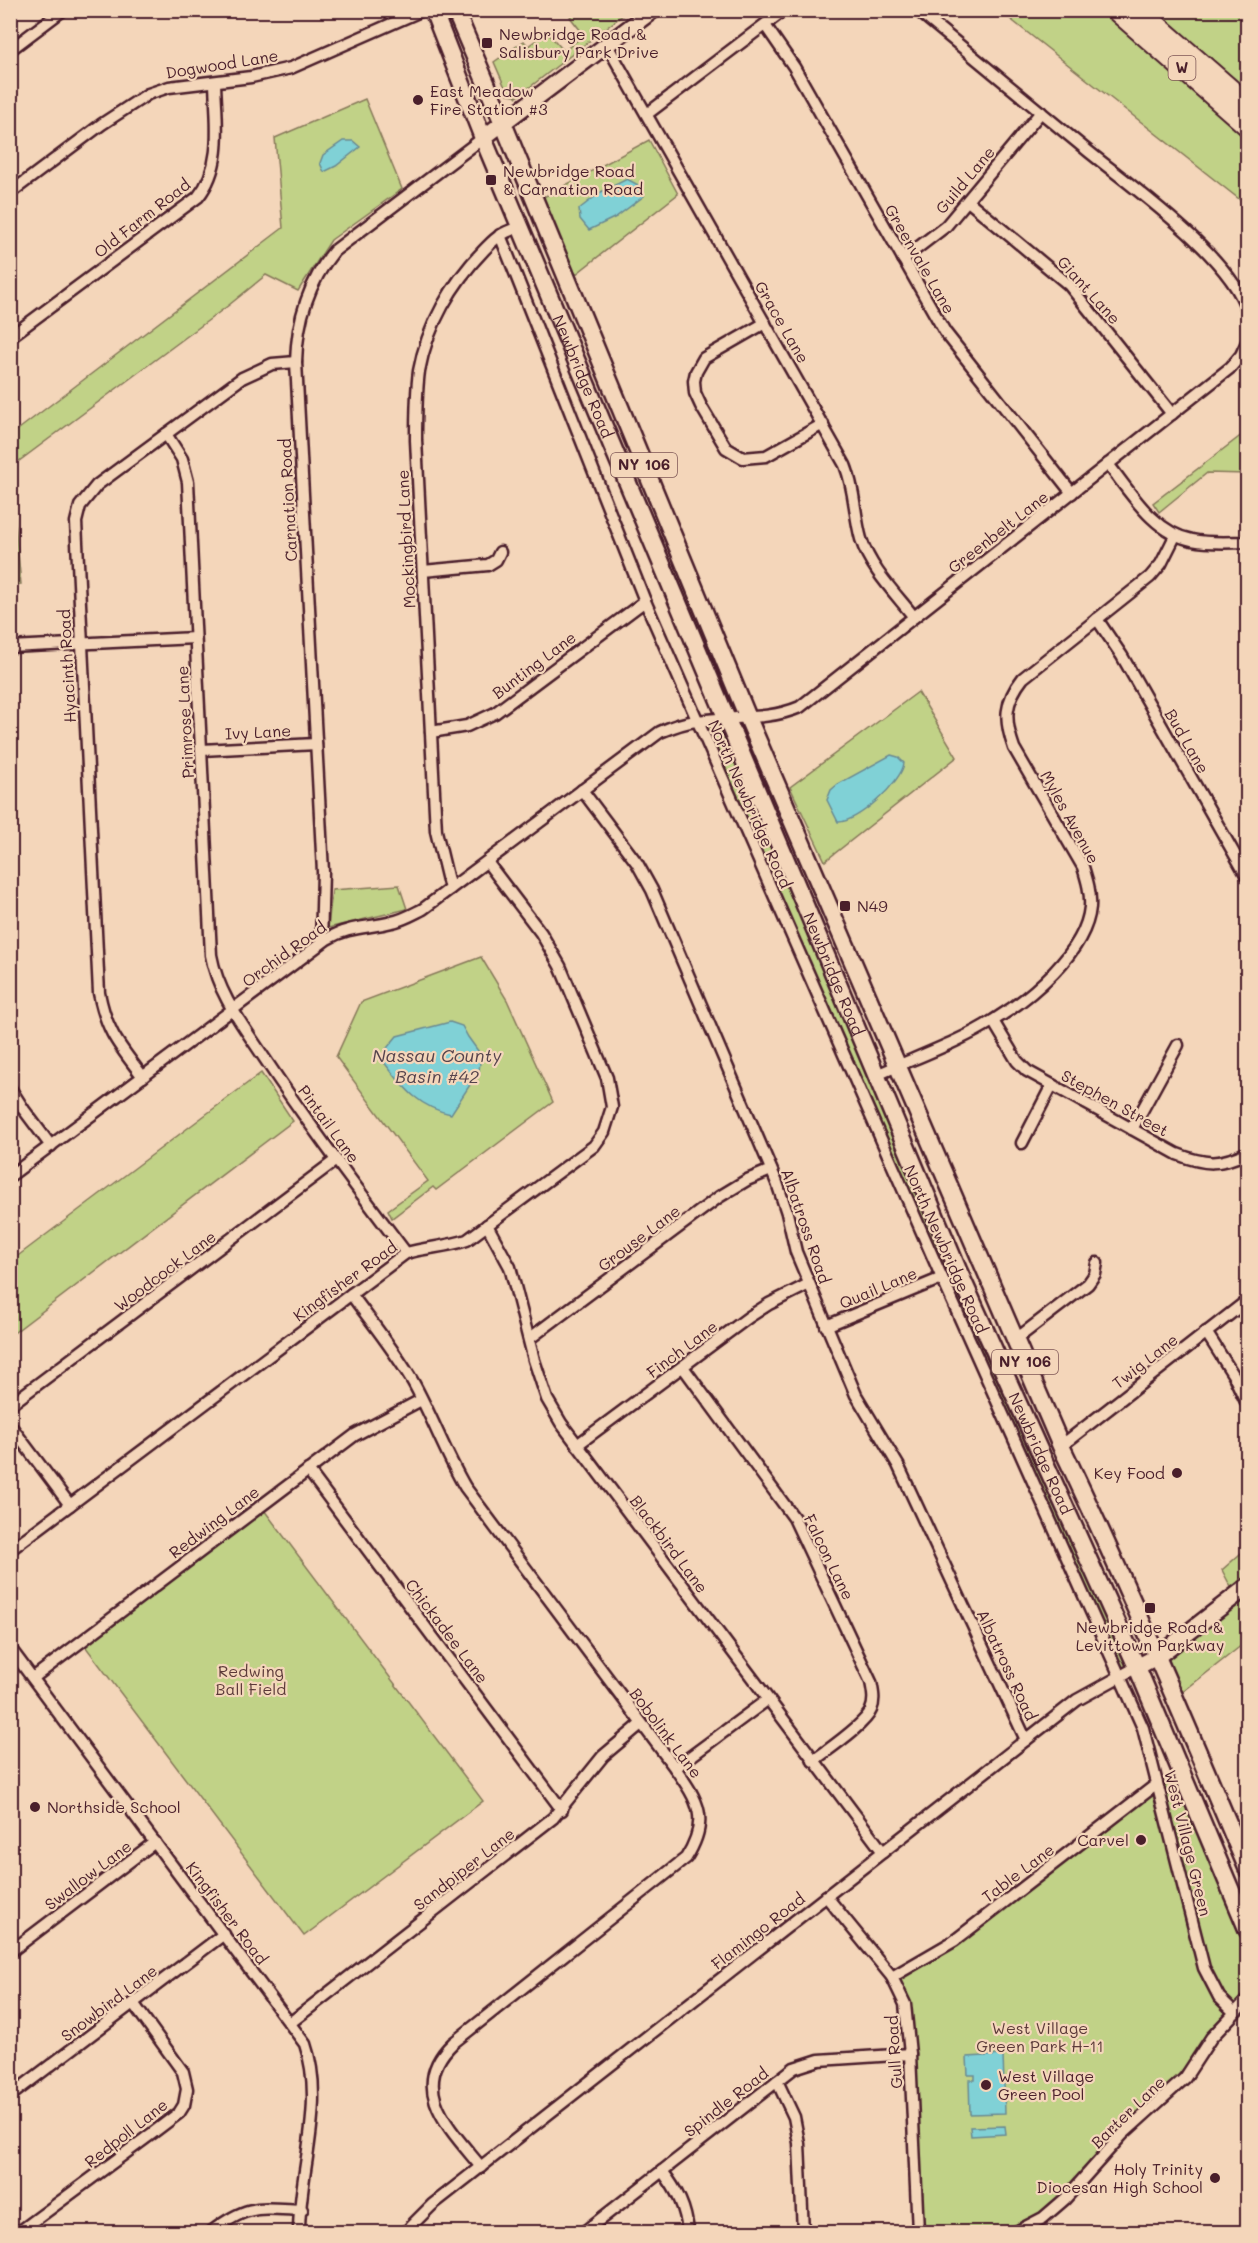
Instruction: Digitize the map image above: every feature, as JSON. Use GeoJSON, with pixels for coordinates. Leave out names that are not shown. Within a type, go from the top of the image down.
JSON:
{"type":"FeatureCollection","features":[{"type":"Feature","properties":{"kind":"highway","name":"W"},"geometry":{"type":"LineString","coordinates":[[1116,10],[1248,126]]}},
{"type":"Feature","properties":{"kind":"highway","name":"W"},"geometry":{"type":"LineString","coordinates":[[1138,10],[1248,105]]}},
{"type":"Feature","properties":{"kind":"main road","name":"Newbridge Road"},"geometry":{"type":"LineString","coordinates":[[433,10],[483,138],[522,226],[958,1270],[1137,1667],[1248,1931]]}},
{"type":"Feature","properties":{"kind":"main road","name":"Newbridge Road"},"geometry":{"type":"LineString","coordinates":[[455,10],[504,123],[748,718],[1061,1446],[1158,1656],[1248,1870]]}},
{"type":"Feature","properties":{"kind":"main road"},"geometry":{"type":"LineString","coordinates":[[483,138],[653,10]]}},
{"type":"Feature","properties":{"kind":"main road"},"geometry":{"type":"LineString","coordinates":[[602,419],[622,411]]}},
{"type":"Feature","properties":{"kind":"main road"},"geometry":{"type":"LineString","coordinates":[[1137,1667],[1158,1656],[1248,1586]]}},
{"type":"Feature","properties":{"kind":"street","name":"Dogwood Lane"},"geometry":{"type":"LineString","coordinates":[[10,193],[142,97],[169,87],[215,83],[291,68],[423,10]]}},
{"type":"Feature","properties":{"kind":"street"},"geometry":{"type":"LineString","coordinates":[[647,114],[784,10]]}},
{"type":"Feature","properties":{"kind":"street"},"geometry":{"type":"LineString","coordinates":[[917,10],[1195,239],[1236,286],[1248,313]]}},
{"type":"Feature","properties":{"kind":"street"},"geometry":{"type":"LineString","coordinates":[[10,50],[58,12]]}},
{"type":"Feature","properties":{"kind":"street","name":"Greenvale Lane"},"geometry":{"type":"LineString","coordinates":[[765,25],[794,67],[945,332],[1072,493]]}},
{"type":"Feature","properties":{"kind":"street","name":"Grace Lane"},"geometry":{"type":"LineString","coordinates":[[607,45],[823,424],[852,481],[858,525],[868,555],[914,616]]}},
{"type":"Feature","properties":{"kind":"street","name":"Old Farm Road"},"geometry":{"type":"LineString","coordinates":[[10,337],[198,196],[205,188],[211,177],[216,158],[215,83]]}},
{"type":"Feature","properties":{"kind":"street","name":"Guild Lane"},"geometry":{"type":"LineString","coordinates":[[903,259],[946,226],[1041,112]]}},
{"type":"Feature","properties":{"kind":"street","name":"Carnation Road"},"geometry":{"type":"LineString","coordinates":[[321,944],[323,872],[296,362],[299,326],[308,294],[334,251],[483,138]]}},
{"type":"Feature","properties":{"kind":"street","name":"Giant Lane"},"geometry":{"type":"LineString","coordinates":[[968,201],[1069,285],[1172,414]]}},
{"type":"Feature","properties":{"kind":"street","name":"Mockingbird Lane"},"geometry":{"type":"LineString","coordinates":[[450,889],[436,831],[416,440],[416,400],[426,344],[443,304],[473,261],[500,235],[522,226]]}},
{"type":"Feature","properties":{"kind":"street","name":"North Newbridge Road"},"geometry":{"type":"LineString","coordinates":[[500,235],[645,601],[1119,1676]]}},
{"type":"Feature","properties":{"kind":"street"},"geometry":{"type":"LineString","coordinates":[[765,323],[704,358],[694,381],[695,393],[701,406],[726,448],[743,458],[766,456],[823,424]]}},
{"type":"Feature","properties":{"kind":"street","name":"Greenbelt Lane"},"geometry":{"type":"LineString","coordinates":[[748,718],[783,714],[800,707],[1230,368],[1241,355],[1248,340]]}},
{"type":"Feature","properties":{"kind":"street","name":"Hyacinth Road"},"geometry":{"type":"LineString","coordinates":[[143,1077],[112,1035],[104,1018],[99,993],[76,522],[80,506],[97,485],[242,378],[272,364],[296,362]]}},
{"type":"Feature","properties":{"kind":"street","name":"Primrose Lane"},"geometry":{"type":"LineString","coordinates":[[166,434],[182,459],[188,482],[211,955],[217,981],[233,1010]]}},
{"type":"Feature","properties":{"kind":"street"},"geometry":{"type":"LineString","coordinates":[[1108,464],[1150,516],[1175,536],[1194,541],[1248,542]]}},
{"type":"Feature","properties":{"kind":"street","name":"Myles Avenue"},"geometry":{"type":"LineString","coordinates":[[877,1075],[993,1021],[1044,981],[1081,938],[1087,925],[1090,899],[1083,867],[1014,748],[1006,717],[1010,697],[1023,678],[1150,577],[1161,564],[1175,536]]}},
{"type":"Feature","properties":{"kind":"street"},"geometry":{"type":"LineString","coordinates":[[423,571],[488,565],[496,560],[500,552]]}},
{"type":"Feature","properties":{"kind":"street","name":"Bunting Lane"},"geometry":{"type":"LineString","coordinates":[[431,732],[467,726],[495,713],[645,601]]}},
{"type":"Feature","properties":{"kind":"street","name":"Bud Lane"},"geometry":{"type":"LineString","coordinates":[[1097,619],[1122,656],[1248,878]]}},
{"type":"Feature","properties":{"kind":"street"},"geometry":{"type":"LineString","coordinates":[[10,647],[195,638]]}},
{"type":"Feature","properties":{"kind":"street","name":"Orchid Road"},"geometry":{"type":"LineString","coordinates":[[10,1176],[321,944],[339,932],[390,923],[423,909],[660,732],[677,725],[697,721],[748,718]]}},
{"type":"Feature","properties":{"kind":"street","name":"Ivy Lane"},"geometry":{"type":"LineString","coordinates":[[202,750],[316,744]]}},
{"type":"Feature","properties":{"kind":"street","name":"Albatross Road"},"geometry":{"type":"LineString","coordinates":[[582,790],[638,863],[652,890],[771,1170],[787,1213],[796,1252],[856,1395],[898,1465],[1026,1740]]}},
{"type":"Feature","properties":{"kind":"street","name":"Kingfisher Road"},"geometry":{"type":"LineString","coordinates":[[10,1550],[406,1253],[423,1248],[453,1245],[467,1240],[594,1146],[604,1132],[612,1107],[607,1078],[560,966],[541,933],[487,862]]}},
{"type":"Feature","properties":{"kind":"street","name":"Pintail Lane"},"geometry":{"type":"LineString","coordinates":[[233,1010],[293,1102],[406,1253]]}},
{"type":"Feature","properties":{"kind":"street","name":"Stephen Street"},"geometry":{"type":"LineString","coordinates":[[993,1021],[1022,1067],[1177,1154],[1204,1163],[1220,1163],[1248,1152]]}},
{"type":"Feature","properties":{"kind":"street"},"geometry":{"type":"LineString","coordinates":[[1131,1129],[1178,1045]]}},
{"type":"Feature","properties":{"kind":"street"},"geometry":{"type":"LineString","coordinates":[[1022,1143],[1052,1085]]}},
{"type":"Feature","properties":{"kind":"street"},"geometry":{"type":"LineString","coordinates":[[10,1088],[51,1146]]}},
{"type":"Feature","properties":{"kind":"street","name":"Woodcock Lane"},"geometry":{"type":"LineString","coordinates":[[10,1406],[336,1160]]}},
{"type":"Feature","properties":{"kind":"street","name":"Grouse Lane"},"geometry":{"type":"LineString","coordinates":[[529,1339],[719,1197],[747,1180],[771,1170]]}},
{"type":"Feature","properties":{"kind":"street","name":"Blackbird Lane"},"geometry":{"type":"LineString","coordinates":[[487,1226],[510,1267],[534,1360],[547,1399],[561,1423],[883,1852]]}},
{"type":"Feature","properties":{"kind":"street"},"geometry":{"type":"LineString","coordinates":[[1015,1340],[1088,1284],[1095,1274],[1097,1263]]}},
{"type":"Feature","properties":{"kind":"street","name":"Quail Lane"},"geometry":{"type":"LineString","coordinates":[[826,1326],[942,1278]]}},
{"type":"Feature","properties":{"kind":"street","name":"Finch Lane"},"geometry":{"type":"LineString","coordinates":[[577,1445],[769,1304],[809,1284]]}},
{"type":"Feature","properties":{"kind":"street","name":"Bobolink Lane"},"geometry":{"type":"LineString","coordinates":[[351,1294],[397,1356],[465,1487],[675,1768],[694,1796],[700,1815],[698,1833],[686,1858],[453,2043],[439,2061],[433,2082],[435,2105],[443,2120],[481,2168]]}},
{"type":"Feature","properties":{"kind":"street","name":"Twig Lane"},"geometry":{"type":"LineString","coordinates":[[1061,1446],[1248,1300]]}},
{"type":"Feature","properties":{"kind":"street"},"geometry":{"type":"LineString","coordinates":[[1206,1332],[1234,1376],[1248,1406]]}},
{"type":"Feature","properties":{"kind":"street","name":"Falcon Lane"},"geometry":{"type":"LineString","coordinates":[[683,1367],[794,1518],[871,1682],[874,1697],[869,1714],[813,1761]]}},
{"type":"Feature","properties":{"kind":"street","name":"Redwing Lane"},"geometry":{"type":"LineString","coordinates":[[33,1678],[355,1435],[421,1400]]}},
{"type":"Feature","properties":{"kind":"street"},"geometry":{"type":"LineString","coordinates":[[10,1425],[70,1505]]}},
{"type":"Feature","properties":{"kind":"street","name":"Chickadee Lane"},"geometry":{"type":"LineString","coordinates":[[308,1470],[561,1810]]}},
{"type":"Feature","properties":{"kind":"street","name":"Kingfisher Road"},"geometry":{"type":"LineString","coordinates":[[10,1648],[305,2044],[312,2062],[314,2078],[299,2232]]}},
{"type":"Feature","properties":{"kind":"street","name":"Flamingo Road"},"geometry":{"type":"LineString","coordinates":[[407,2232],[432,2205],[1077,1700],[1137,1667]]}},
{"type":"Feature","properties":{"kind":"street","name":"West Village Green"},"geometry":{"type":"LineString","coordinates":[[1119,1676],[1143,1728],[1203,1968],[1219,1997],[1234,2012]]}},
{"type":"Feature","properties":{"kind":"street"},"geometry":{"type":"LineString","coordinates":[[675,1768],[767,1700]]}},
{"type":"Feature","properties":{"kind":"street","name":"Sandpiper Lane"},"geometry":{"type":"LineString","coordinates":[[290,2023],[561,1810],[603,1756],[641,1724]]}},
{"type":"Feature","properties":{"kind":"street","name":"Table Lane"},"geometry":{"type":"LineString","coordinates":[[892,1977],[954,1941],[1157,1784]]}},
{"type":"Feature","properties":{"kind":"street","name":"Swallow Lane"},"geometry":{"type":"LineString","coordinates":[[10,1952],[155,1842]]}},
{"type":"Feature","properties":{"kind":"street","name":"Gull Road"},"geometry":{"type":"LineString","coordinates":[[826,1896],[892,1977],[905,2004],[910,2054],[918,2232]]}},
{"type":"Feature","properties":{"kind":"street","name":"Snowbird Lane"},"geometry":{"type":"LineString","coordinates":[[10,2096],[224,1934]]}},
{"type":"Feature","properties":{"kind":"street","name":"Barter Lane"},"geometry":{"type":"LineString","coordinates":[[1016,2232],[1043,2218],[1065,2199],[1123,2134],[1185,2078],[1211,2038],[1248,2000]]}},
{"type":"Feature","properties":{"kind":"street","name":"Redpoll Lane"},"geometry":{"type":"LineString","coordinates":[[19,2232],[179,2113],[184,2105],[188,2089],[183,2072],[134,2003]]}},
{"type":"Feature","properties":{"kind":"street","name":"Spindle Road"},"geometry":{"type":"LineString","coordinates":[[584,2232],[794,2068],[819,2060],[910,2054]]}},
{"type":"Feature","properties":{"kind":"street"},"geometry":{"type":"LineString","coordinates":[[777,2081],[794,2117],[799,2143],[803,2232]]}},
{"type":"Feature","properties":{"kind":"street"},"geometry":{"type":"LineString","coordinates":[[662,2171],[677,2192],[688,2232]]}},
{"type":"Feature","properties":{"kind":"street"},"geometry":{"type":"LineString","coordinates":[[211,2232],[242,2212],[259,2209],[302,2210]]}},
{"type":"Feature","properties":{"kind":"green space"},"geometry":{"type":"Polygon","coordinates":[[[578,10],[628,11],[517,97],[508,94],[494,62],[524,41],[528,46],[547,32],[564,51],[584,35],[570,17],[578,10]]]}},
{"type":"Feature","properties":{"kind":"green space"},"geometry":{"type":"Polygon","coordinates":[[[1000,11],[1103,11],[1169,64],[1247,135],[1247,209],[1239,199],[1000,11]]]}},
{"type":"Feature","properties":{"kind":"green space"},"geometry":{"type":"Polygon","coordinates":[[[1150,11],[1247,11],[1247,95],[1150,11]]]}},
{"type":"Feature","properties":{"kind":"green space"},"geometry":{"type":"Polygon","coordinates":[[[365,99],[402,189],[331,240],[298,291],[266,275],[11,467],[11,435],[283,228],[275,138],[365,99]]]}},
{"type":"Feature","properties":{"kind":"green space"},"geometry":{"type":"Polygon","coordinates":[[[649,140],[678,194],[571,278],[538,200],[649,140]]]}},
{"type":"Feature","properties":{"kind":"green space"},"geometry":{"type":"Polygon","coordinates":[[[1247,431],[1247,474],[1207,473],[1159,512],[1153,503],[1247,431]]]}},
{"type":"Feature","properties":{"kind":"green space"},"geometry":{"type":"Polygon","coordinates":[[[10,470],[21,584],[11,585],[10,585],[10,470]]]}},
{"type":"Feature","properties":{"kind":"green space"},"geometry":{"type":"Polygon","coordinates":[[[918,692],[957,757],[825,861],[790,787],[918,692]]]}},
{"type":"Feature","properties":{"kind":"green space"},"geometry":{"type":"Polygon","coordinates":[[[701,722],[725,723],[1134,1666],[1119,1672],[701,722]]]}},
{"type":"Feature","properties":{"kind":"green space"},"geometry":{"type":"Polygon","coordinates":[[[399,885],[407,909],[328,928],[332,890],[399,885]]]}},
{"type":"Feature","properties":{"kind":"green space"},"geometry":{"type":"Polygon","coordinates":[[[481,957],[507,1000],[553,1102],[436,1190],[433,1187],[392,1218],[388,1210],[428,1181],[336,1057],[361,1002],[481,957]]]}},
{"type":"Feature","properties":{"kind":"green space"},"geometry":{"type":"Polygon","coordinates":[[[261,1073],[293,1121],[11,1335],[11,1261],[261,1073]]]}},
{"type":"Feature","properties":{"kind":"green space","name":"Redwing Ball Field"},"geometry":{"type":"Polygon","coordinates":[[[261,1506],[483,1801],[304,1936],[82,1642],[261,1506]]]}},
{"type":"Feature","properties":{"kind":"green space"},"geometry":{"type":"Polygon","coordinates":[[[1247,1548],[1247,1641],[1180,1694],[1163,1656],[1234,1593],[1222,1570],[1247,1548]]]}},
{"type":"Feature","properties":{"kind":"green space","name":"West Village Green Park H-11"},"geometry":{"type":"Polygon","coordinates":[[[1174,1779],[1247,1951],[1247,1995],[1142,2117],[1059,2205],[1026,2226],[1010,2232],[920,2232],[910,2012],[896,1979],[956,1941],[1174,1779]]]}},
{"type":"Feature","properties":{"kind":"water"},"geometry":{"type":"Polygon","coordinates":[[[343,141],[353,141],[360,147],[336,166],[324,172],[320,163],[323,155],[343,141]]]}},
{"type":"Feature","properties":{"kind":"water"},"geometry":{"type":"Polygon","coordinates":[[[627,179],[640,186],[644,196],[616,217],[589,230],[580,219],[579,209],[601,192],[627,179]]]}},
{"type":"Feature","properties":{"kind":"water"},"geometry":{"type":"Polygon","coordinates":[[[891,755],[898,757],[904,763],[896,780],[867,809],[846,821],[838,822],[827,800],[831,790],[891,755]]]}},
{"type":"Feature","properties":{"kind":"water","name":"Nassau County Basin #42"},"geometry":{"type":"Polygon","coordinates":[[[450,1022],[462,1026],[481,1055],[479,1071],[451,1114],[439,1111],[420,1101],[404,1087],[383,1061],[387,1048],[397,1036],[450,1022]]]}},
{"type":"Feature","properties":{"kind":"water"},"geometry":{"type":"Polygon","coordinates":[[[1003,2055],[1005,2113],[970,2114],[969,2080],[975,2080],[975,2075],[968,2075],[967,2057],[1003,2055]]]}},
{"type":"Feature","properties":{"kind":"water"},"geometry":{"type":"Polygon","coordinates":[[[1005,2126],[1006,2134],[971,2136],[970,2127],[1005,2126]]]}},
{"type":"Feature","properties":{"kind":"place","name":"Newbridge Road & Salisbury Park Drive"},"geometry":{"type":"Point","coordinates":[487,43]}},
{"type":"Feature","properties":{"kind":"place","name":"East Meadow Fire Station #3"},"geometry":{"type":"Point","coordinates":[418,100]}},
{"type":"Feature","properties":{"kind":"place","name":"Newbridge Road & Carnation Road"},"geometry":{"type":"Point","coordinates":[491,180]}},
{"type":"Feature","properties":{"kind":"place","name":"N49"},"geometry":{"type":"Point","coordinates":[845,906]}},
{"type":"Feature","properties":{"kind":"place","name":"Key Food"},"geometry":{"type":"Point","coordinates":[1177,1473]}},
{"type":"Feature","properties":{"kind":"place","name":"Newbridge Road & Levittown Parkway"},"geometry":{"type":"Point","coordinates":[1150,1608]}},
{"type":"Feature","properties":{"kind":"place","name":"Northside School"},"geometry":{"type":"Point","coordinates":[35,1807]}},
{"type":"Feature","properties":{"kind":"place","name":"Carvel"},"geometry":{"type":"Point","coordinates":[1141,1840]}},
{"type":"Feature","properties":{"kind":"place","name":"West Village Green Pool"},"geometry":{"type":"Point","coordinates":[986,2085]}},
{"type":"Feature","properties":{"kind":"place","name":"Holy Trinity Diocesan High School"},"geometry":{"type":"Point","coordinates":[1215,2178]}}]}
